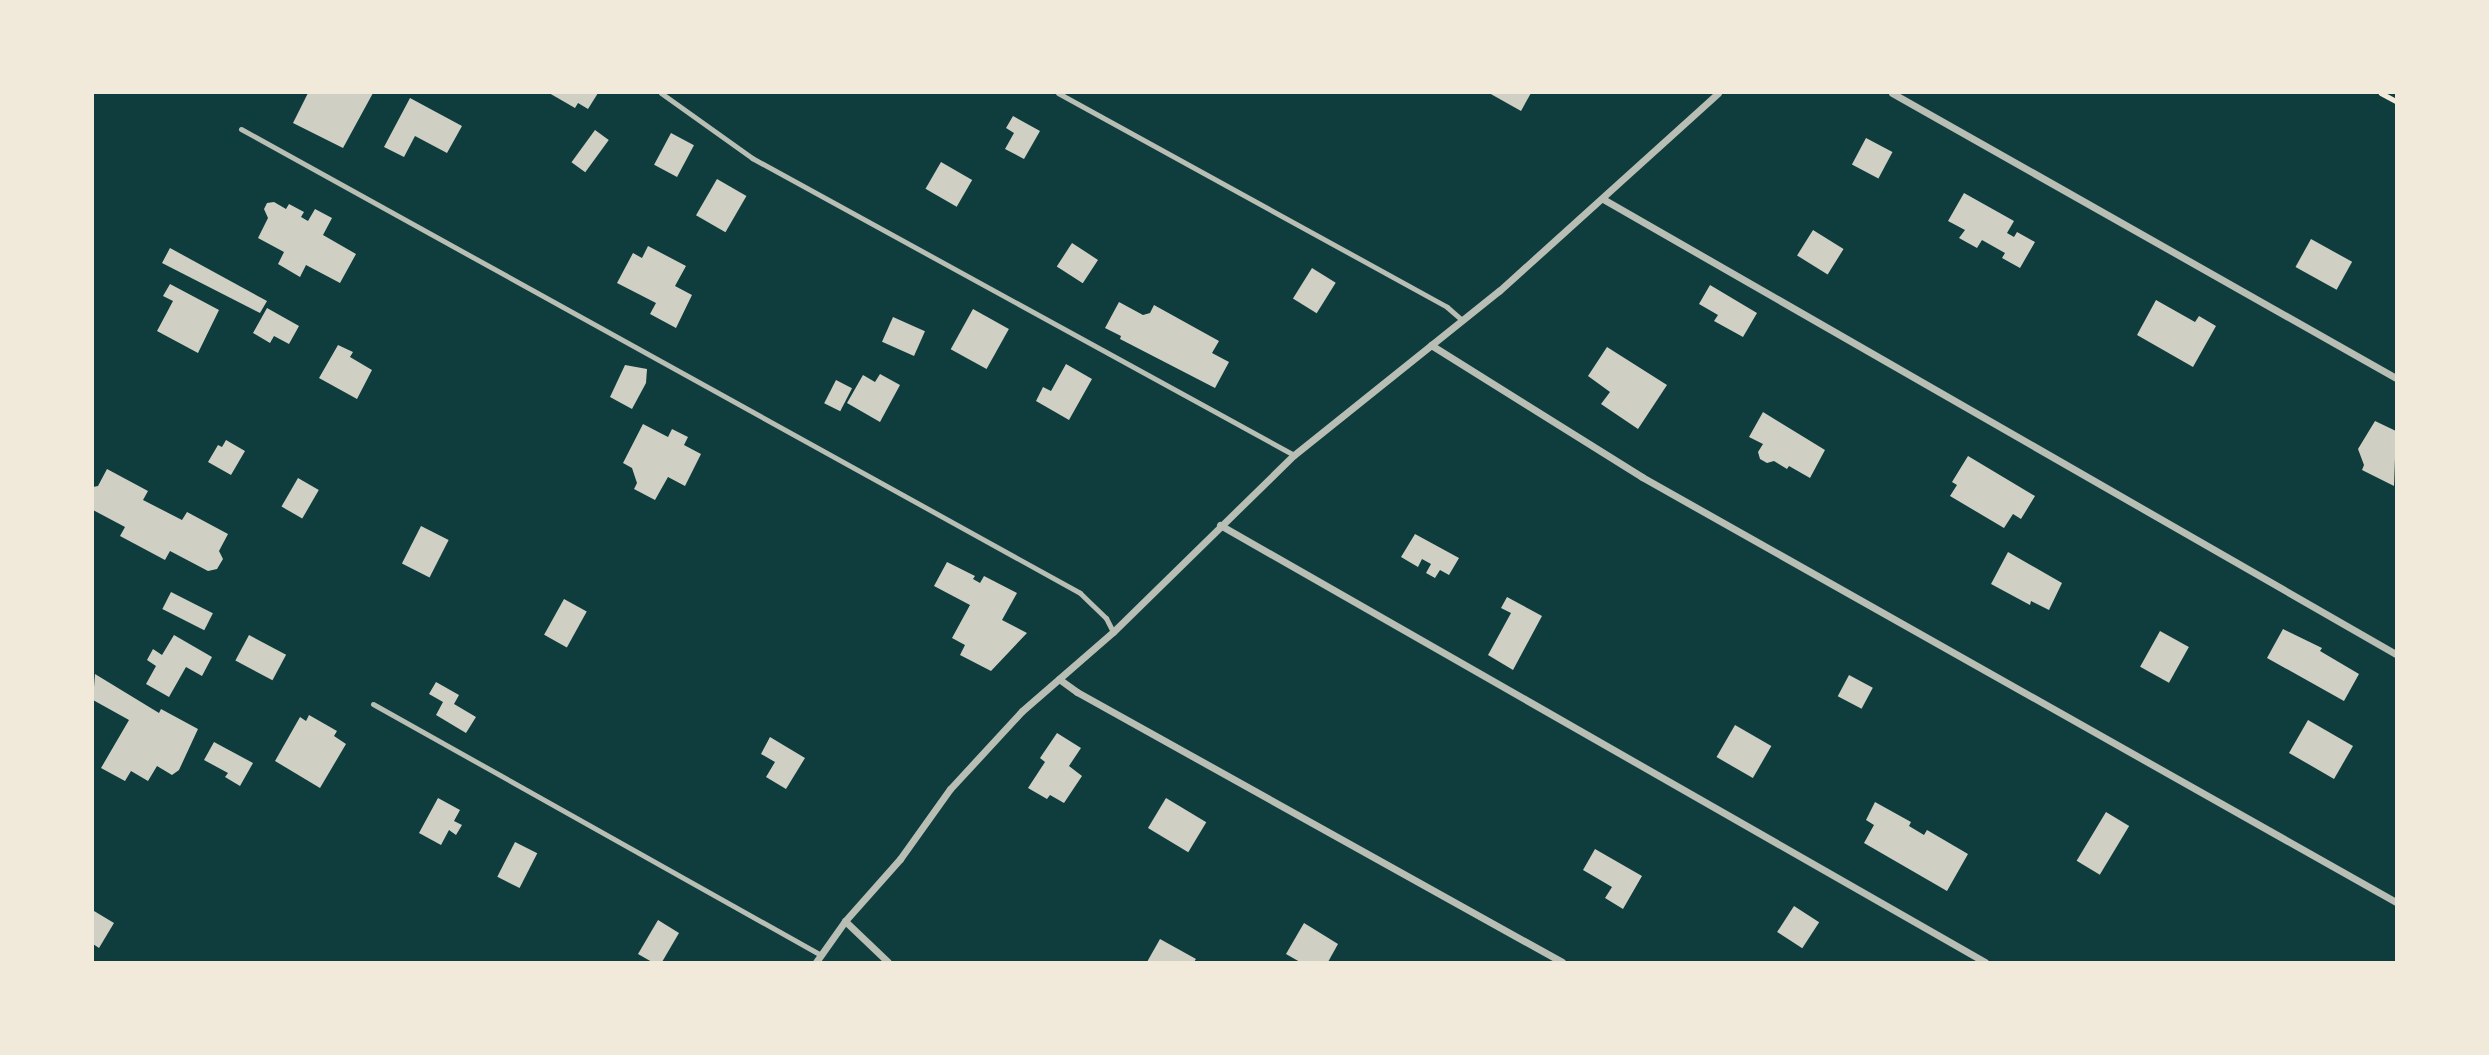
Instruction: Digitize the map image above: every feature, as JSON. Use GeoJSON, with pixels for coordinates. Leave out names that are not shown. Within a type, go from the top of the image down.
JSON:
{"type":"FeatureCollection","features":[{"type":"Feature","properties":{"kind":"street"},"geometry":{"type":"LineString","coordinates":[[818,959],[845,921],[900,859],[950,789],[1022,711],[1112,632],[1294,455],[1462,320],[1603,200],[1718,93]]}},
{"type":"Feature","properties":{"kind":"street"},"geometry":{"type":"LineString","coordinates":[[1892,93],[2396,379]]}},
{"type":"Feature","properties":{"kind":"street"},"geometry":{"type":"LineString","coordinates":[[1603,200],[2396,654]]}},
{"type":"Feature","properties":{"kind":"street"},"geometry":{"type":"LineString","coordinates":[[1431,345],[1642,477],[2396,902]]}},
{"type":"Feature","properties":{"kind":"street"},"geometry":{"type":"LineString","coordinates":[[1220,525],[1985,962]]}},
{"type":"Feature","properties":{"kind":"street"},"geometry":{"type":"LineString","coordinates":[[1059,679],[1089,699],[1562,962]]}},
{"type":"Feature","properties":{"kind":"street"},"geometry":{"type":"LineString","coordinates":[[845,921],[888,962]]}},
{"type":"Feature","properties":{"kind":"lane"},"geometry":{"type":"LineString","coordinates":[[661,93],[752,158],[1294,455]]}},
{"type":"Feature","properties":{"kind":"lane"},"geometry":{"type":"LineString","coordinates":[[1058,93],[1447,307],[1462,320]]}},
{"type":"Feature","properties":{"kind":"lane"},"geometry":{"type":"LineString","coordinates":[[241,129],[1080,593],[1106,618],[1112,632]]}},
{"type":"Feature","properties":{"kind":"lane"},"geometry":{"type":"LineString","coordinates":[[373,704],[818,959]]}},
{"type":"Feature","properties":{"kind":"path"},"geometry":{"type":"LineString","coordinates":[[2381,93],[2396,101]]}},
{"type":"Feature","properties":{"kind":"building"},"geometry":{"type":"Polygon","coordinates":[[[308,93],[373,93],[343,148],[293,123],[308,93]]]}},
{"type":"Feature","properties":{"kind":"building"},"geometry":{"type":"Polygon","coordinates":[[[549,93],[598,93],[588,109],[578,103],[575,108],[549,93]]]}},
{"type":"Feature","properties":{"kind":"building"},"geometry":{"type":"Polygon","coordinates":[[[1489,93],[1531,93],[1521,111],[1489,93]]]}},
{"type":"Feature","properties":{"kind":"building"},"geometry":{"type":"Polygon","coordinates":[[[410,98],[462,126],[447,153],[415,136],[404,157],[384,147],[410,98]]]}},
{"type":"Feature","properties":{"kind":"building"},"geometry":{"type":"Polygon","coordinates":[[[1013,116],[1040,131],[1024,159],[1005,149],[1014,133],[1006,128],[1013,116]]]}},
{"type":"Feature","properties":{"kind":"building"},"geometry":{"type":"Polygon","coordinates":[[[595,130],[609,140],[585,172],[571,162],[595,130]]]}},
{"type":"Feature","properties":{"kind":"building"},"geometry":{"type":"Polygon","coordinates":[[[671,133],[694,145],[677,177],[654,165],[671,133]]]}},
{"type":"Feature","properties":{"kind":"building"},"geometry":{"type":"Polygon","coordinates":[[[1866,138],[1892,152],[1878,179],[1852,164],[1866,138]]]}},
{"type":"Feature","properties":{"kind":"building"},"geometry":{"type":"Polygon","coordinates":[[[941,162],[972,180],[957,207],[926,189],[941,162]]]}},
{"type":"Feature","properties":{"kind":"building"},"geometry":{"type":"Polygon","coordinates":[[[717,179],[746,196],[725,232],[696,215],[717,179]]]}},
{"type":"Feature","properties":{"kind":"building"},"geometry":{"type":"Polygon","coordinates":[[[1964,193],[2014,221],[2007,233],[2014,237],[2017,232],[2035,242],[2020,268],[2002,258],[2005,253],[1982,240],[1977,248],[1959,238],[1965,230],[1948,221],[1964,193]]]}},
{"type":"Feature","properties":{"kind":"building"},"geometry":{"type":"Polygon","coordinates":[[[274,202],[286,209],[289,204],[304,212],[301,217],[308,221],[315,209],[332,218],[323,235],[356,254],[340,283],[306,265],[300,277],[278,264],[284,252],[258,238],[268,218],[264,209],[267,203],[274,202]]]}},
{"type":"Feature","properties":{"kind":"building"},"geometry":{"type":"Polygon","coordinates":[[[1813,230],[1844,249],[1828,275],[1797,255],[1813,230]]]}},
{"type":"Feature","properties":{"kind":"building"},"geometry":{"type":"Polygon","coordinates":[[[2311,239],[2352,262],[2337,290],[2295,267],[2311,239]]]}},
{"type":"Feature","properties":{"kind":"building"},"geometry":{"type":"Polygon","coordinates":[[[1072,243],[1098,260],[1083,283],[1057,266],[1072,243]]]}},
{"type":"Feature","properties":{"kind":"building"},"geometry":{"type":"Polygon","coordinates":[[[648,246],[686,266],[675,286],[692,295],[676,328],[650,314],[656,303],[617,283],[633,253],[642,258],[648,246]]]}},
{"type":"Feature","properties":{"kind":"building"},"geometry":{"type":"Polygon","coordinates":[[[170,248],[267,301],[260,313],[162,263],[170,248]]]}},
{"type":"Feature","properties":{"kind":"building"},"geometry":{"type":"Polygon","coordinates":[[[1312,268],[1336,283],[1317,313],[1293,299],[1312,268]]]}},
{"type":"Feature","properties":{"kind":"building"},"geometry":{"type":"Polygon","coordinates":[[[170,284],[219,310],[198,353],[157,331],[173,301],[163,296],[170,284]]]}},
{"type":"Feature","properties":{"kind":"building"},"geometry":{"type":"Polygon","coordinates":[[[1710,285],[1757,313],[1743,337],[1714,321],[1718,315],[1699,304],[1710,285]]]}},
{"type":"Feature","properties":{"kind":"building"},"geometry":{"type":"Polygon","coordinates":[[[2156,300],[2195,322],[2199,316],[2216,326],[2193,367],[2137,335],[2156,300]]]}},
{"type":"Feature","properties":{"kind":"building"},"geometry":{"type":"Polygon","coordinates":[[[1119,302],[1143,315],[1150,313],[1154,305],[1219,341],[1212,353],[1229,362],[1215,388],[1120,339],[1121,336],[1105,328],[1119,302]]]}},
{"type":"Feature","properties":{"kind":"building"},"geometry":{"type":"Polygon","coordinates":[[[267,308],[299,326],[289,344],[274,336],[270,343],[253,333],[267,308]]]}},
{"type":"Feature","properties":{"kind":"building"},"geometry":{"type":"Polygon","coordinates":[[[973,309],[1009,329],[987,369],[951,349],[973,309]]]}},
{"type":"Feature","properties":{"kind":"building"},"geometry":{"type":"Polygon","coordinates":[[[893,317],[925,331],[914,356],[882,342],[893,317]]]}},
{"type":"Feature","properties":{"kind":"building"},"geometry":{"type":"Polygon","coordinates":[[[338,345],[353,352],[350,357],[372,370],[357,399],[319,378],[338,345]]]}},
{"type":"Feature","properties":{"kind":"building"},"geometry":{"type":"Polygon","coordinates":[[[1607,347],[1667,385],[1638,429],[1601,404],[1610,392],[1588,376],[1607,347]]]}},
{"type":"Feature","properties":{"kind":"building"},"geometry":{"type":"Polygon","coordinates":[[[1066,364],[1092,379],[1069,420],[1036,401],[1043,387],[1051,391],[1066,364]]]}},
{"type":"Feature","properties":{"kind":"building"},"geometry":{"type":"Polygon","coordinates":[[[625,365],[647,369],[646,383],[632,409],[610,397],[625,365]]]}},
{"type":"Feature","properties":{"kind":"building"},"geometry":{"type":"Polygon","coordinates":[[[880,374],[900,385],[880,422],[847,403],[863,375],[875,382],[880,374]]]}},
{"type":"Feature","properties":{"kind":"building"},"geometry":{"type":"Polygon","coordinates":[[[836,380],[852,388],[840,411],[824,403],[836,380]]]}},
{"type":"Feature","properties":{"kind":"building"},"geometry":{"type":"Polygon","coordinates":[[[1763,412],[1825,450],[1810,478],[1789,466],[1787,469],[1774,461],[1767,463],[1760,459],[1758,452],[1763,444],[1749,437],[1763,412]]]}},
{"type":"Feature","properties":{"kind":"building"},"geometry":{"type":"Polygon","coordinates":[[[2375,421],[2396,431],[2394,486],[2362,470],[2364,465],[2358,449],[2375,421]]]}},
{"type":"Feature","properties":{"kind":"building"},"geometry":{"type":"Polygon","coordinates":[[[643,424],[668,437],[672,429],[688,437],[684,445],[701,454],[685,486],[668,477],[655,500],[634,489],[637,483],[632,468],[623,463],[643,424]]]}},
{"type":"Feature","properties":{"kind":"building"},"geometry":{"type":"Polygon","coordinates":[[[226,440],[245,451],[231,475],[208,462],[218,445],[222,447],[226,440]]]}},
{"type":"Feature","properties":{"kind":"building"},"geometry":{"type":"Polygon","coordinates":[[[1968,456],[2035,496],[2021,519],[2013,514],[2004,528],[1950,496],[1957,485],[1952,482],[1968,456]]]}},
{"type":"Feature","properties":{"kind":"building"},"geometry":{"type":"Polygon","coordinates":[[[107,469],[148,491],[143,500],[182,520],[187,512],[228,534],[219,551],[223,559],[217,569],[208,571],[170,551],[165,560],[120,536],[125,527],[93,510],[93,487],[98,486],[107,469]]]}},
{"type":"Feature","properties":{"kind":"building"},"geometry":{"type":"Polygon","coordinates":[[[298,478],[319,490],[302,519],[282,507],[298,478]]]}},
{"type":"Feature","properties":{"kind":"building"},"geometry":{"type":"Polygon","coordinates":[[[421,526],[449,540],[430,577],[402,563],[421,526]]]}},
{"type":"Feature","properties":{"kind":"building"},"geometry":{"type":"Polygon","coordinates":[[[1415,534],[1459,558],[1449,575],[1440,570],[1435,578],[1426,573],[1431,564],[1422,559],[1418,567],[1401,557],[1415,534]]]}},
{"type":"Feature","properties":{"kind":"building"},"geometry":{"type":"Polygon","coordinates":[[[2008,552],[2062,583],[2049,610],[2031,601],[2030,605],[1991,584],[2008,552]]]}},
{"type":"Feature","properties":{"kind":"building"},"geometry":{"type":"Polygon","coordinates":[[[947,562],[975,576],[973,579],[980,583],[984,576],[1017,593],[1002,620],[1027,633],[991,671],[960,655],[965,645],[952,638],[970,605],[934,586],[947,562]]]}},
{"type":"Feature","properties":{"kind":"building"},"geometry":{"type":"Polygon","coordinates":[[[171,592],[213,613],[204,630],[162,609],[171,592]]]}},
{"type":"Feature","properties":{"kind":"building"},"geometry":{"type":"Polygon","coordinates":[[[1507,597],[1542,616],[1513,670],[1488,655],[1511,613],[1501,608],[1507,597]]]}},
{"type":"Feature","properties":{"kind":"building"},"geometry":{"type":"Polygon","coordinates":[[[564,599],[587,612],[567,647],[544,635],[564,599]]]}},
{"type":"Feature","properties":{"kind":"building"},"geometry":{"type":"Polygon","coordinates":[[[2283,629],[2322,648],[2320,651],[2359,674],[2344,701],[2267,658],[2283,629]]]}},
{"type":"Feature","properties":{"kind":"building"},"geometry":{"type":"Polygon","coordinates":[[[2160,631],[2189,647],[2169,683],[2140,667],[2160,631]]]}},
{"type":"Feature","properties":{"kind":"building"},"geometry":{"type":"Polygon","coordinates":[[[174,635],[212,657],[202,676],[186,667],[169,697],[146,684],[156,666],[147,660],[153,649],[162,655],[174,635]]]}},
{"type":"Feature","properties":{"kind":"building"},"geometry":{"type":"Polygon","coordinates":[[[249,635],[286,655],[272,680],[235,661],[249,635]]]}},
{"type":"Feature","properties":{"kind":"building"},"geometry":{"type":"Polygon","coordinates":[[[95,674],[159,713],[161,709],[198,729],[179,770],[172,775],[157,766],[148,781],[131,771],[125,781],[101,768],[129,720],[93,700],[95,674]]]}},
{"type":"Feature","properties":{"kind":"building"},"geometry":{"type":"Polygon","coordinates":[[[1849,675],[1873,688],[1862,709],[1838,696],[1849,675]]]}},
{"type":"Feature","properties":{"kind":"building"},"geometry":{"type":"Polygon","coordinates":[[[436,682],[459,695],[454,704],[476,717],[466,733],[436,715],[443,702],[429,694],[436,682]]]}},
{"type":"Feature","properties":{"kind":"building"},"geometry":{"type":"Polygon","coordinates":[[[309,715],[337,731],[334,736],[346,744],[320,788],[275,761],[300,717],[306,721],[309,715]]]}},
{"type":"Feature","properties":{"kind":"building"},"geometry":{"type":"Polygon","coordinates":[[[2308,720],[2353,746],[2334,779],[2289,753],[2308,720]]]}},
{"type":"Feature","properties":{"kind":"building"},"geometry":{"type":"Polygon","coordinates":[[[1735,725],[1771,746],[1753,778],[1716,757],[1735,725]]]}},
{"type":"Feature","properties":{"kind":"building"},"geometry":{"type":"Polygon","coordinates":[[[1057,733],[1081,748],[1069,766],[1082,776],[1064,803],[1050,795],[1047,799],[1028,788],[1045,762],[1040,758],[1057,733]]]}},
{"type":"Feature","properties":{"kind":"building"},"geometry":{"type":"Polygon","coordinates":[[[770,737],[805,758],[786,789],[766,777],[775,762],[761,754],[770,737]]]}},
{"type":"Feature","properties":{"kind":"building"},"geometry":{"type":"Polygon","coordinates":[[[214,742],[253,763],[240,786],[225,777],[228,773],[204,760],[214,742]]]}},
{"type":"Feature","properties":{"kind":"building"},"geometry":{"type":"Polygon","coordinates":[[[438,798],[460,810],[454,821],[462,825],[456,835],[449,830],[441,845],[419,833],[438,798]]]}},
{"type":"Feature","properties":{"kind":"building"},"geometry":{"type":"Polygon","coordinates":[[[1166,798],[1206,822],[1188,852],[1148,828],[1166,798]]]}},
{"type":"Feature","properties":{"kind":"building"},"geometry":{"type":"Polygon","coordinates":[[[1875,802],[1911,822],[1909,826],[1924,835],[1927,830],[1968,854],[1947,891],[1864,843],[1874,825],[1866,820],[1875,802]]]}},
{"type":"Feature","properties":{"kind":"building"},"geometry":{"type":"Polygon","coordinates":[[[2106,812],[2129,826],[2100,875],[2077,861],[2106,812]]]}},
{"type":"Feature","properties":{"kind":"building"},"geometry":{"type":"Polygon","coordinates":[[[515,842],[537,853],[520,888],[497,877],[515,842]]]}},
{"type":"Feature","properties":{"kind":"building"},"geometry":{"type":"Polygon","coordinates":[[[1595,849],[1642,876],[1623,909],[1605,898],[1612,887],[1583,870],[1595,849]]]}},
{"type":"Feature","properties":{"kind":"building"},"geometry":{"type":"Polygon","coordinates":[[[1794,906],[1819,922],[1802,948],[1777,932],[1794,906]]]}},
{"type":"Feature","properties":{"kind":"building"},"geometry":{"type":"Polygon","coordinates":[[[94,911],[114,923],[99,948],[93,944],[94,911]]]}},
{"type":"Feature","properties":{"kind":"building"},"geometry":{"type":"Polygon","coordinates":[[[658,920],[679,933],[662,962],[652,962],[638,954],[658,920]]]}},
{"type":"Feature","properties":{"kind":"building"},"geometry":{"type":"Polygon","coordinates":[[[1304,923],[1338,944],[1328,962],[1300,962],[1286,954],[1304,923]]]}},
{"type":"Feature","properties":{"kind":"building"},"geometry":{"type":"Polygon","coordinates":[[[1160,939],[1196,959],[1194,962],[1147,962],[1160,939]]]}}]}
